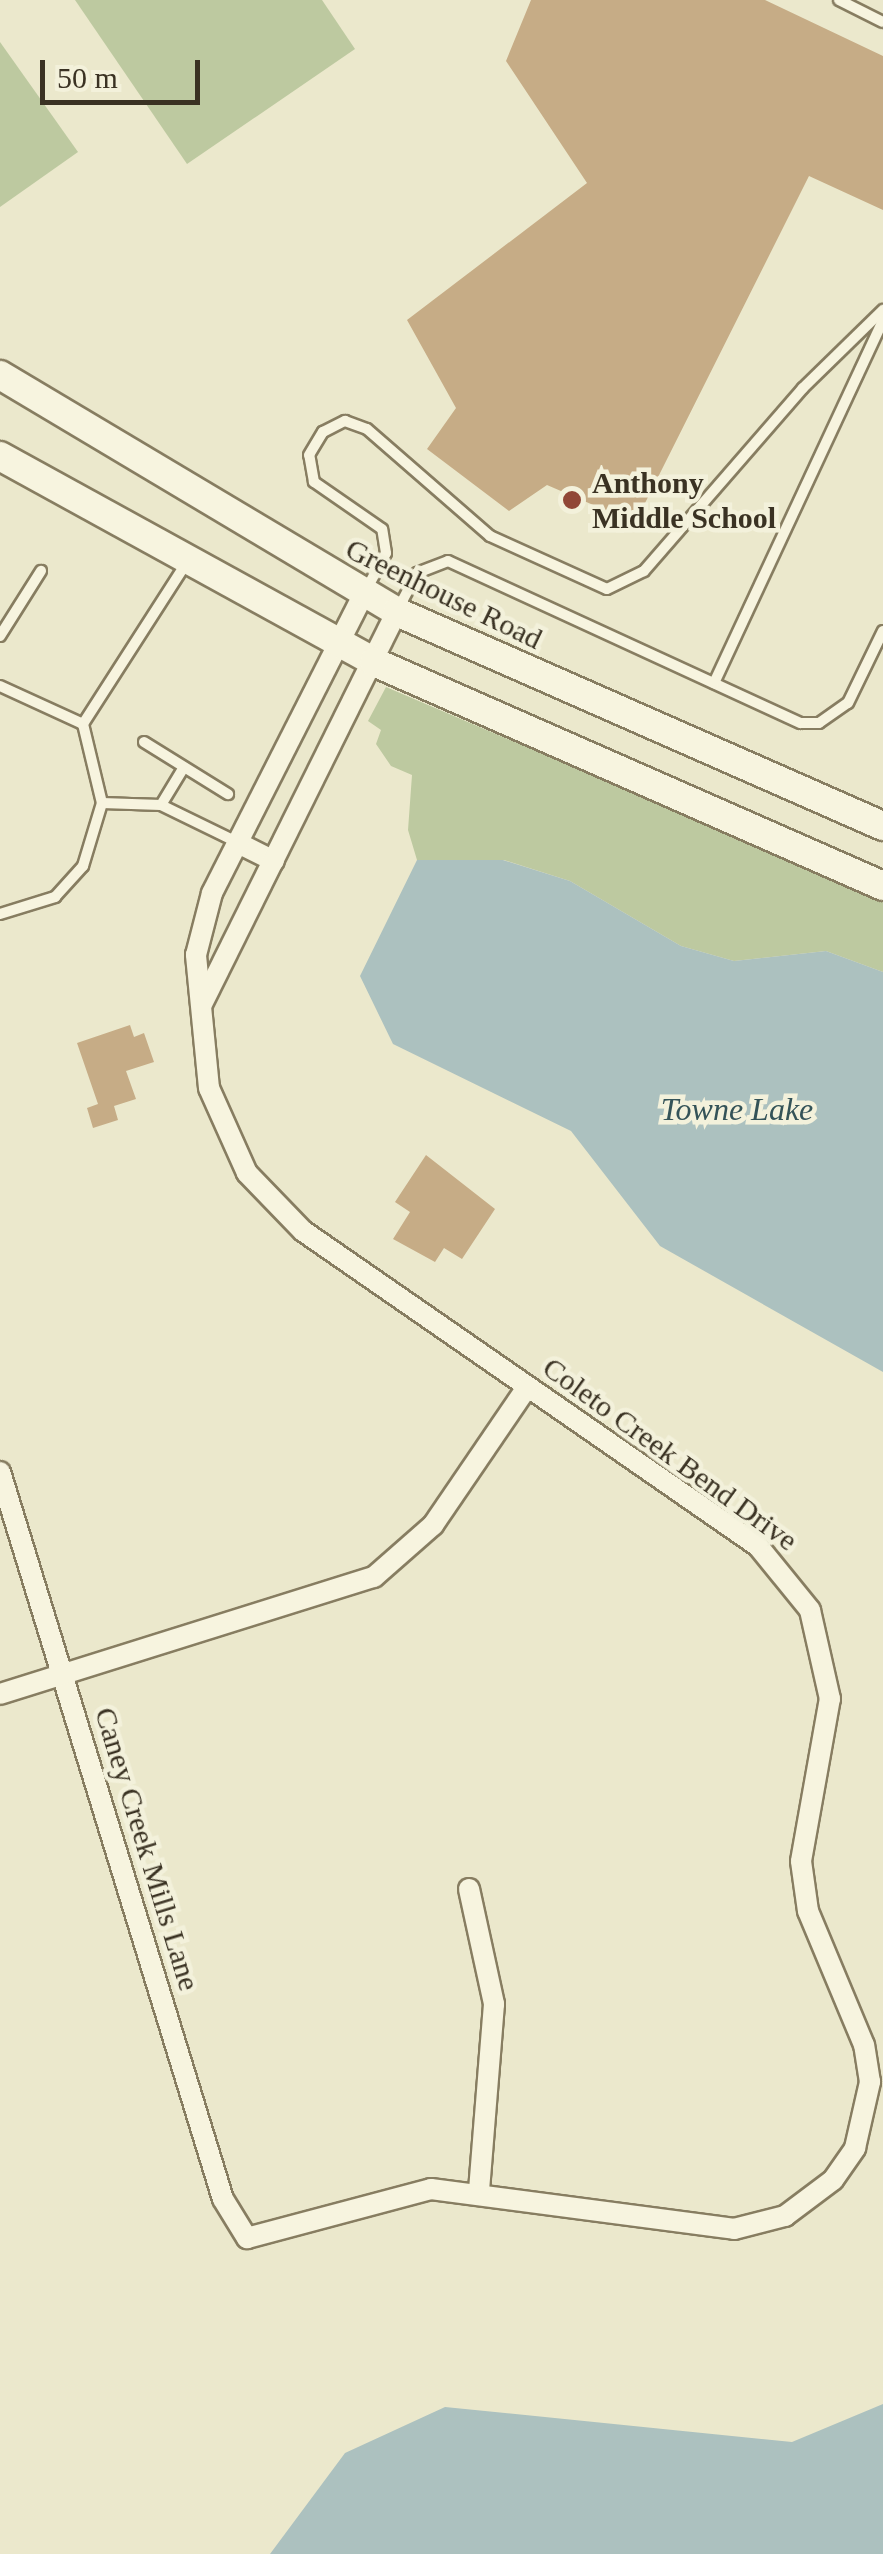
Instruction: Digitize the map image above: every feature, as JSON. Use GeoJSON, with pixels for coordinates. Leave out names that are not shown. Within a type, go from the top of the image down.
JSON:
{"type":"FeatureCollection","features":[{"type":"Feature","properties":{"kind":"main road","name":"Greenhouse Road"},"geometry":{"type":"LineString","coordinates":[[0,375],[397,612],[883,826]]}},
{"type":"Feature","properties":{"kind":"main road"},"geometry":{"type":"LineString","coordinates":[[0,456],[374,662],[883,886]]}},
{"type":"Feature","properties":{"kind":"street","name":"Coleto Creek Bend Drive"},"geometry":{"type":"LineString","coordinates":[[364,594],[212,893],[196,955],[209,1088],[247,1173],[272,1202],[527,1387],[758,1546],[810,1610],[830,1699],[801,1862],[808,1911],[864,2045],[870,2082],[855,2148],[833,2180],[785,2216],[734,2229],[478,2191]]}},
{"type":"Feature","properties":{"kind":"street"},"geometry":{"type":"LineString","coordinates":[[201,1006],[397,612]]}},
{"type":"Feature","properties":{"kind":"street"},"geometry":{"type":"LineString","coordinates":[[238,843],[274,862]]}},
{"type":"Feature","properties":{"kind":"street"},"geometry":{"type":"LineString","coordinates":[[0,1694],[374,1576],[432,1525],[527,1387]]}},
{"type":"Feature","properties":{"kind":"street","name":"Caney Creek Mills Lane"},"geometry":{"type":"LineString","coordinates":[[0,1472],[223,2199],[248,2238],[415,2192],[478,2191]]}},
{"type":"Feature","properties":{"kind":"street"},"geometry":{"type":"LineString","coordinates":[[468,1889],[494,2004],[478,2191]]}},
{"type":"Feature","properties":{"kind":"lane"},"geometry":{"type":"LineString","coordinates":[[839,0],[883,22]]}},
{"type":"Feature","properties":{"kind":"lane"},"geometry":{"type":"LineString","coordinates":[[364,594],[386,553],[382,529],[314,482],[309,454],[323,432],[345,421],[367,429],[490,536],[608,590],[644,571],[803,388],[883,310]]}},
{"type":"Feature","properties":{"kind":"lane"},"geometry":{"type":"LineString","coordinates":[[714,683],[883,320]]}},
{"type":"Feature","properties":{"kind":"lane"},"geometry":{"type":"LineString","coordinates":[[0,914],[64,886],[83,866],[102,803],[83,724],[188,561]]}},
{"type":"Feature","properties":{"kind":"lane"},"geometry":{"type":"LineString","coordinates":[[397,612],[417,572],[448,561],[714,683],[819,724],[848,703],[883,632]]}},
{"type":"Feature","properties":{"kind":"lane"},"geometry":{"type":"LineString","coordinates":[[0,636],[40,571]]}},
{"type":"Feature","properties":{"kind":"lane"},"geometry":{"type":"LineString","coordinates":[[0,686],[83,724]]}},
{"type":"Feature","properties":{"kind":"lane"},"geometry":{"type":"LineString","coordinates":[[144,742],[228,794]]}},
{"type":"Feature","properties":{"kind":"lane"},"geometry":{"type":"LineString","coordinates":[[161,805],[184,767]]}},
{"type":"Feature","properties":{"kind":"lane"},"geometry":{"type":"LineString","coordinates":[[102,803],[161,805],[238,843]]}},
{"type":"Feature","properties":{"kind":"green space"},"geometry":{"type":"Polygon","coordinates":[[[75,0],[322,0],[355,49],[187,164],[75,0]]]}},
{"type":"Feature","properties":{"kind":"green space"},"geometry":{"type":"Polygon","coordinates":[[[0,42],[78,152],[0,207],[0,42]]]}},
{"type":"Feature","properties":{"kind":"green space"},"geometry":{"type":"Polygon","coordinates":[[[386,687],[883,899],[883,972],[826,951],[734,961],[681,946],[570,881],[504,860],[417,860],[408,830],[412,775],[391,766],[376,744],[381,730],[368,721],[386,687]]]}},
{"type":"Feature","properties":{"kind":"water","name":"Towne Lake"},"geometry":{"type":"Polygon","coordinates":[[[417,860],[503,860],[570,881],[681,946],[734,961],[826,951],[883,972],[883,1372],[660,1246],[571,1131],[393,1044],[360,976],[417,860]]]}},
{"type":"Feature","properties":{"kind":"water"},"geometry":{"type":"Polygon","coordinates":[[[883,2404],[883,2554],[270,2554],[345,2453],[445,2407],[792,2442],[883,2404]]]}},
{"type":"Feature","properties":{"kind":"building"},"geometry":{"type":"Polygon","coordinates":[[[531,0],[765,0],[883,56],[883,210],[809,176],[635,523],[547,485],[509,511],[427,449],[456,408],[407,320],[587,183],[506,61],[531,0]]]}},
{"type":"Feature","properties":{"kind":"building"},"geometry":{"type":"Polygon","coordinates":[[[130,1025],[134,1037],[144,1033],[154,1062],[126,1071],[136,1099],[114,1106],[118,1120],[93,1128],[87,1108],[98,1104],[77,1043],[130,1025]]]}},
{"type":"Feature","properties":{"kind":"building"},"geometry":{"type":"Polygon","coordinates":[[[426,1155],[495,1209],[462,1259],[444,1248],[435,1262],[393,1239],[410,1212],[395,1202],[426,1155]]]}},
{"type":"Feature","properties":{"kind":"place","name":"Anthony Middle School"},"geometry":{"type":"Point","coordinates":[572,500]}}]}
